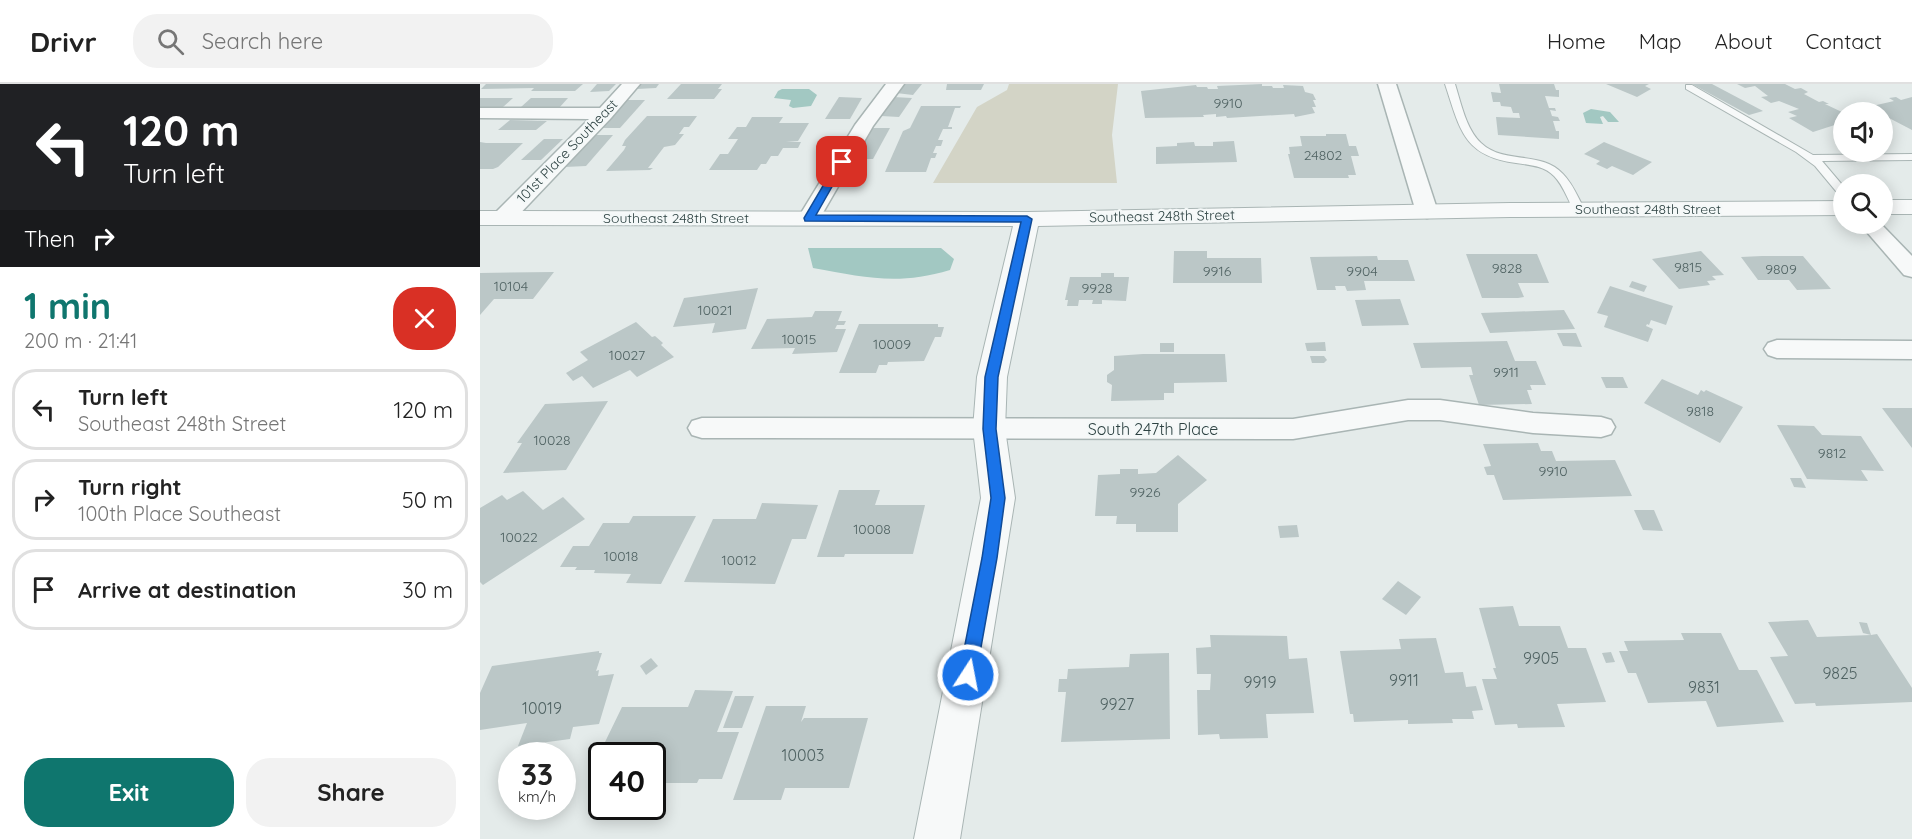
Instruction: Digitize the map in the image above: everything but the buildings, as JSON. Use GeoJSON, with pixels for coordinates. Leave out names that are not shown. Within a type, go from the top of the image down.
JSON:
{"type":"FeatureCollection","features":[{"type":"Feature","properties":{"kind":"street","name":"101st Place Southeast"},"geometry":{"type":"LineString","coordinates":[[491,218],[605,114],[631,84]]}},
{"type":"Feature","properties":{"kind":"street"},"geometry":{"type":"LineString","coordinates":[[809,218],[864,124],[895,84]]}},
{"type":"Feature","properties":{"kind":"street"},"geometry":{"type":"LineString","coordinates":[[1387,84],[1427,212]]}},
{"type":"Feature","properties":{"kind":"street"},"geometry":{"type":"LineString","coordinates":[[480,113],[605,114]]}},
{"type":"Feature","properties":{"kind":"street"},"geometry":{"type":"LineString","coordinates":[[1893,207],[1912,207]]}},
{"type":"Feature","properties":{"kind":"street","name":"Southeast 248th Street"},"geometry":{"type":"LineString","coordinates":[[491,218],[1027,219],[1833,208]]}},
{"type":"Feature","properties":{"kind":"street"},"geometry":{"type":"LineString","coordinates":[[937,839],[998,498],[989,429],[992,377],[1027,219]]}},
{"type":"Feature","properties":{"kind":"street"},"geometry":{"type":"LineString","coordinates":[[1879,234],[1912,270]]}},
{"type":"Feature","properties":{"kind":"street"},"geometry":{"type":"LineString","coordinates":[[1777,349],[1912,350]]}},
{"type":"Feature","properties":{"kind":"street","name":"South 247th Place"},"geometry":{"type":"LineString","coordinates":[[702,428],[1293,429],[1408,410],[1440,410],[1533,423],[1601,428]]}},
{"type":"Feature","properties":{"kind":"lane"},"geometry":{"type":"LineString","coordinates":[[1450,84],[1468,132],[1480,148],[1501,157],[1547,167],[1558,174],[1580,210]]}},
{"type":"Feature","properties":{"kind":"lane"},"geometry":{"type":"LineString","coordinates":[[1689,87],[1811,158],[1833,182]]}},
{"type":"Feature","properties":{"kind":"lane"},"geometry":{"type":"LineString","coordinates":[[1811,158],[1912,157]]}},
{"type":"Feature","properties":{"kind":"shaded area"},"geometry":{"type":"Polygon","coordinates":[[[1009,84],[1118,84],[1112,135],[1117,183],[933,183],[977,107],[1007,90],[1009,84]]]}},
{"type":"Feature","properties":{"kind":"shaded area"},"geometry":{"type":"Polygon","coordinates":[[[782,89],[809,89],[817,95],[811,106],[793,108],[789,106],[791,100],[774,98],[782,89]]]}},
{"type":"Feature","properties":{"kind":"shaded area"},"geometry":{"type":"Polygon","coordinates":[[[1591,109],[1610,112],[1619,122],[1608,122],[1603,116],[1600,117],[1603,124],[1586,123],[1583,113],[1591,109]]]}},
{"type":"Feature","properties":{"kind":"shaded area"},"geometry":{"type":"Polygon","coordinates":[[[808,248],[941,248],[954,259],[950,270],[931,275],[897,279],[881,278],[813,268],[808,248]]]}},
{"type":"Feature","properties":{"kind":"route"},"geometry":{"type":"LineString","coordinates":[[842,162],[809,218],[1027,219],[992,377],[989,429],[998,498],[968,675]]}}]}
